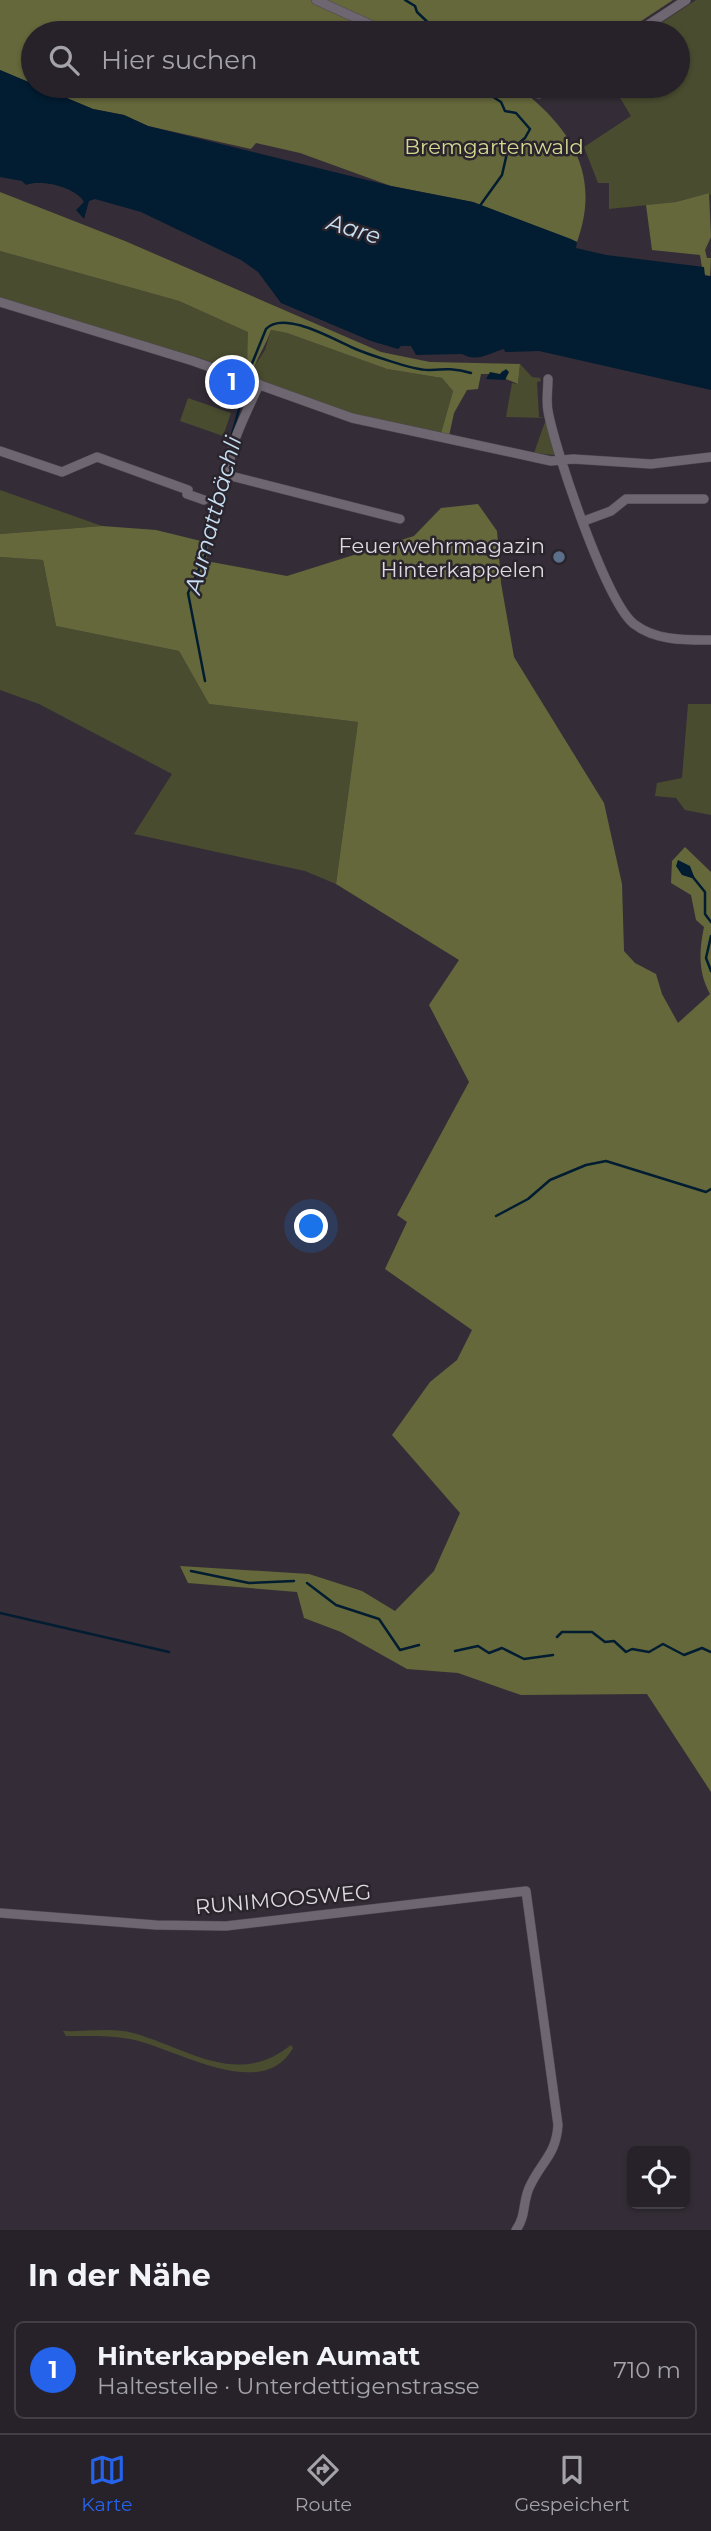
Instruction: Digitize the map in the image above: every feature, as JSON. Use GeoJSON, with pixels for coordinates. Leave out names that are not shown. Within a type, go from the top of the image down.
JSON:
{"type":"FeatureCollection","features":[{"type":"Feature","properties":{"kind":"street"},"geometry":{"type":"LineString","coordinates":[[316,0],[362,21]]}},
{"type":"Feature","properties":{"kind":"street"},"geometry":{"type":"LineString","coordinates":[[654,21],[686,0]]}},
{"type":"Feature","properties":{"kind":"street"},"geometry":{"type":"LineString","coordinates":[[0,302],[368,422],[551,461],[651,464],[711,457]]}},
{"type":"Feature","properties":{"kind":"street"},"geometry":{"type":"LineString","coordinates":[[548,379],[547,410],[614,599],[633,623],[664,637],[711,640]]}},
{"type":"Feature","properties":{"kind":"street"},"geometry":{"type":"LineString","coordinates":[[258,384],[237,434],[230,467],[231,476],[400,519]]}},
{"type":"Feature","properties":{"kind":"street"},"geometry":{"type":"LineString","coordinates":[[0,451],[62,472],[97,457],[188,489],[187,494],[204,500]]}},
{"type":"Feature","properties":{"kind":"street"},"geometry":{"type":"LineString","coordinates":[[584,520],[611,511],[626,499],[704,499]]}},
{"type":"Feature","properties":{"kind":"street","name":"RUNIMOOSWEG"},"geometry":{"type":"LineString","coordinates":[[0,1913],[156,1925],[226,1926],[526,1891],[558,2125],[555,2147],[531,2184],[525,2215],[516,2230]]}},
{"type":"Feature","properties":{"kind":"green space"},"geometry":{"type":"Polygon","coordinates":[[[0,0],[673,0],[641,21],[21,21],[21,79],[0,70],[0,0]]]}},
{"type":"Feature","properties":{"kind":"green space"},"geometry":{"type":"Polygon","coordinates":[[[696,0],[711,0],[711,196],[709,193],[676,202],[609,209],[609,183],[598,183],[584,147],[631,116],[620,98],[690,98],[690,21],[664,21],[696,0]]]}},
{"type":"Feature","properties":{"kind":"green space","name":"Bremgartenwald"},"geometry":{"type":"Polygon","coordinates":[[[67,98],[531,98],[560,127],[579,161],[586,199],[583,220],[577,242],[473,202],[391,186],[300,153],[256,143],[251,149],[148,126],[124,115],[93,109],[67,98]]]}},
{"type":"Feature","properties":{"kind":"green space"},"geometry":{"type":"Polygon","coordinates":[[[0,192],[125,241],[381,352],[430,362],[520,364],[518,384],[506,379],[503,370],[500,374],[481,374],[478,389],[467,390],[454,413],[449,436],[441,433],[453,391],[442,378],[387,369],[287,333],[271,330],[253,370],[247,368],[248,332],[179,301],[0,251],[0,192]]]}},
{"type":"Feature","properties":{"kind":"green space"},"geometry":{"type":"Polygon","coordinates":[[[709,193],[711,237],[705,250],[707,258],[711,258],[710,276],[703,274],[700,255],[652,250],[646,205],[676,202],[709,193]]]}},
{"type":"Feature","properties":{"kind":"green space"},"geometry":{"type":"Polygon","coordinates":[[[0,251],[179,301],[249,332],[247,368],[252,370],[265,350],[271,330],[287,333],[387,369],[442,378],[453,391],[441,433],[355,415],[197,357],[65,320],[0,298],[0,251]]]}},
{"type":"Feature","properties":{"kind":"green space"},"geometry":{"type":"Polygon","coordinates":[[[520,364],[532,377],[540,378],[541,381],[537,382],[539,417],[544,418],[506,417],[512,383],[518,384],[520,364]]]}},
{"type":"Feature","properties":{"kind":"green space"},"geometry":{"type":"Polygon","coordinates":[[[188,398],[231,413],[223,436],[180,421],[188,398]]]}},
{"type":"Feature","properties":{"kind":"green space"},"geometry":{"type":"Polygon","coordinates":[[[546,419],[555,455],[534,453],[546,419]]]}},
{"type":"Feature","properties":{"kind":"green space"},"geometry":{"type":"Polygon","coordinates":[[[0,490],[102,526],[0,534],[0,490]]]}},
{"type":"Feature","properties":{"kind":"green space"},"geometry":{"type":"Polygon","coordinates":[[[478,504],[497,531],[501,583],[514,657],[604,803],[622,884],[624,951],[635,963],[656,974],[662,994],[678,1023],[710,994],[703,978],[701,961],[704,927],[696,920],[691,895],[671,883],[672,861],[685,847],[711,872],[711,1792],[647,1694],[521,1695],[458,1673],[407,1669],[341,1632],[304,1618],[297,1592],[188,1583],[180,1566],[309,1574],[362,1591],[395,1611],[434,1571],[460,1513],[392,1435],[430,1382],[457,1360],[472,1330],[385,1269],[407,1222],[397,1215],[469,1082],[429,1005],[459,960],[336,884],[358,722],[209,704],[179,651],[56,626],[43,560],[0,557],[0,534],[102,526],[156,530],[209,543],[206,561],[287,576],[414,536],[441,508],[478,504]]]}},
{"type":"Feature","properties":{"kind":"green space"},"geometry":{"type":"Polygon","coordinates":[[[0,557],[43,560],[56,626],[179,651],[209,704],[358,722],[336,884],[305,871],[134,834],[172,774],[39,704],[0,690],[0,557]]]}},
{"type":"Feature","properties":{"kind":"green space"},"geometry":{"type":"Polygon","coordinates":[[[688,704],[711,704],[711,815],[685,810],[676,798],[655,796],[657,783],[682,778],[688,704]]]}},
{"type":"Feature","properties":{"kind":"green space"},"geometry":{"type":"Polygon","coordinates":[[[63,2031],[125,2031],[213,2061],[232,2064],[252,2064],[291,2045],[293,2048],[279,2064],[261,2071],[239,2072],[216,2068],[130,2039],[66,2036],[63,2031]]]}},
{"type":"Feature","properties":{"kind":"water","name":"Aare"},"geometry":{"type":"Polygon","coordinates":[[[0,70],[21,79],[21,98],[67,98],[93,109],[124,115],[148,126],[391,186],[473,202],[571,239],[577,242],[576,248],[606,255],[704,267],[705,276],[711,276],[711,390],[539,351],[505,352],[504,349],[473,357],[462,354],[416,355],[411,346],[401,346],[398,349],[371,341],[281,303],[258,272],[241,260],[141,212],[95,199],[89,201],[84,219],[76,210],[84,202],[66,188],[40,183],[26,185],[22,181],[0,177],[0,70]]]}},
{"type":"Feature","properties":{"kind":"water"},"geometry":{"type":"Polygon","coordinates":[[[506,369],[509,372],[505,380],[486,379],[490,372],[500,374],[506,369]]]}},
{"type":"Feature","properties":{"kind":"water"},"geometry":{"type":"Polygon","coordinates":[[[678,860],[690,866],[695,879],[682,875],[676,866],[678,860]]]}},
{"type":"Feature","properties":{"kind":"waterway"},"geometry":{"type":"LineString","coordinates":[[405,0],[415,6],[426,21]]}},
{"type":"Feature","properties":{"kind":"waterway"},"geometry":{"type":"LineString","coordinates":[[479,207],[502,175],[507,153],[525,138],[530,129],[516,113],[505,111],[501,102],[495,98]]}},
{"type":"Feature","properties":{"kind":"waterway","name":"Aumattbächli"},"geometry":{"type":"LineString","coordinates":[[249,371],[266,329],[274,324],[284,323],[308,328],[358,350],[402,365],[422,370],[471,373]]}},
{"type":"Feature","properties":{"kind":"waterway","name":"Aumattbächli"},"geometry":{"type":"LineString","coordinates":[[205,681],[188,593],[206,554],[206,539],[244,391]]}},
{"type":"Feature","properties":{"kind":"waterway"},"geometry":{"type":"LineString","coordinates":[[692,876],[705,892],[705,914],[711,922]]}},
{"type":"Feature","properties":{"kind":"waterway"},"geometry":{"type":"LineString","coordinates":[[711,936],[706,958],[711,971]]}},
{"type":"Feature","properties":{"kind":"waterway"},"geometry":{"type":"LineString","coordinates":[[496,1216],[528,1199],[550,1180],[586,1165],[606,1161],[706,1192],[711,1189]]}},
{"type":"Feature","properties":{"kind":"waterway"},"geometry":{"type":"LineString","coordinates":[[191,1571],[249,1583],[294,1581]]}},
{"type":"Feature","properties":{"kind":"waterway"},"geometry":{"type":"LineString","coordinates":[[307,1583],[336,1605],[379,1619],[400,1650],[419,1645]]}},
{"type":"Feature","properties":{"kind":"waterway"},"geometry":{"type":"LineString","coordinates":[[0,1613],[169,1652]]}},
{"type":"Feature","properties":{"kind":"waterway"},"geometry":{"type":"LineString","coordinates":[[557,1637],[562,1632],[592,1632],[605,1642],[614,1641],[626,1652],[632,1649],[649,1652],[663,1644],[684,1655],[702,1648],[711,1652]]}},
{"type":"Feature","properties":{"kind":"waterway"},"geometry":{"type":"LineString","coordinates":[[455,1651],[478,1646],[489,1653],[502,1648],[524,1659],[553,1655]]}},
{"type":"Feature","properties":{"kind":"place","name":"Hinterkappelen Aumatt"},"geometry":{"type":"Point","coordinates":[232,382]}},
{"type":"Feature","properties":{"kind":"place","name":"Feuerwehrmagazin Hinterkappelen"},"geometry":{"type":"Point","coordinates":[559,557]}}]}
